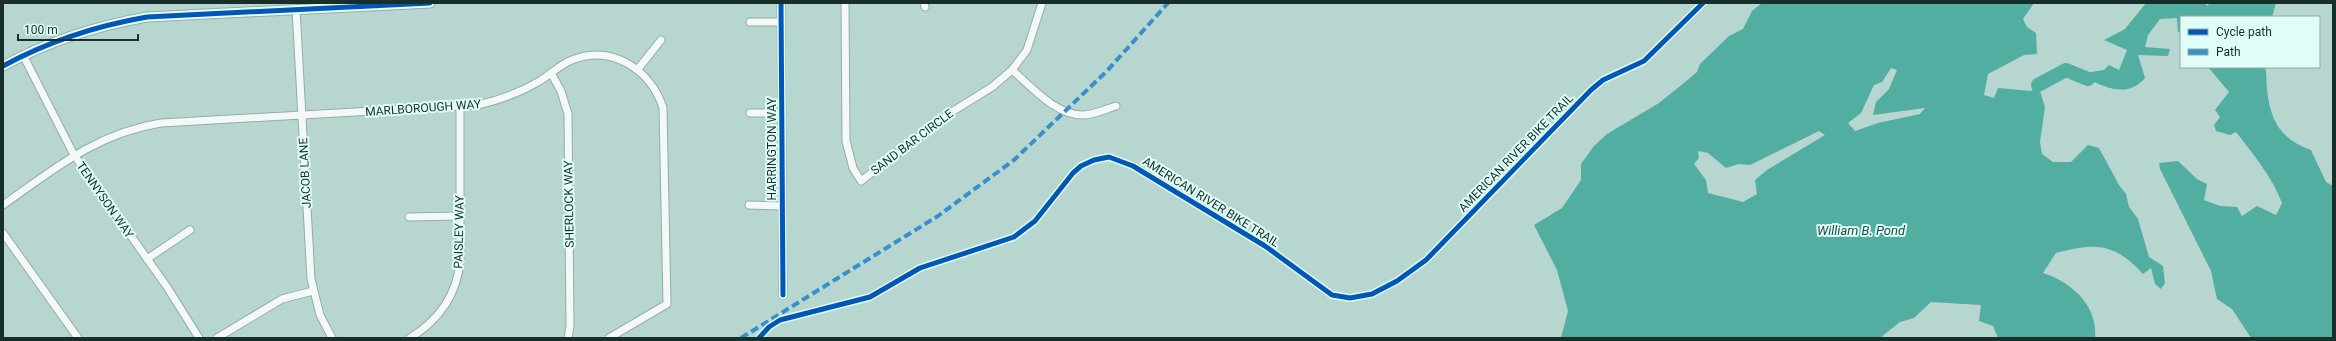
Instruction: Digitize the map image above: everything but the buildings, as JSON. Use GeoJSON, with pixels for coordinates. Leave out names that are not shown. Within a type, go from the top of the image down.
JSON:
{"type":"FeatureCollection","features":[{"type":"Feature","properties":{"kind":"street"},"geometry":{"type":"LineString","coordinates":[[3,66],[23,55],[74,34],[133,20],[174,15],[296,6],[430,3]]}},
{"type":"Feature","properties":{"kind":"street","name":"HARRINGTON WAY"},"geometry":{"type":"LineString","coordinates":[[781,3],[783,295]]}},
{"type":"Feature","properties":{"kind":"street","name":"SAND BAR CIRCLE"},"geometry":{"type":"LineString","coordinates":[[845,3],[846,142],[853,168],[861,181],[950,113],[992,86],[1012,70],[1027,50],[1042,3]]}},
{"type":"Feature","properties":{"kind":"street","name":"JACOB LANE"},"geometry":{"type":"LineString","coordinates":[[296,6],[313,291],[320,315],[332,338]]}},
{"type":"Feature","properties":{"kind":"street"},"geometry":{"type":"LineString","coordinates":[[750,22],[781,22]]}},
{"type":"Feature","properties":{"kind":"street"},"geometry":{"type":"LineString","coordinates":[[638,69],[661,40]]}},
{"type":"Feature","properties":{"kind":"street","name":"TENNYSON WAY"},"geometry":{"type":"LineString","coordinates":[[23,55],[74,155],[147,258],[199,338]]}},
{"type":"Feature","properties":{"kind":"street","name":"MARLBOROUGH WAY"},"geometry":{"type":"LineString","coordinates":[[3,205],[74,155],[109,136],[148,125],[460,107],[484,104],[510,96],[572,60],[595,56],[618,59],[638,69],[650,82],[659,97],[664,120],[667,304],[609,338]]}},
{"type":"Feature","properties":{"kind":"street"},"geometry":{"type":"LineString","coordinates":[[1012,70],[1052,104],[1066,112],[1084,115],[1116,106]]}},
{"type":"Feature","properties":{"kind":"street","name":"SHERLOCK WAY"},"geometry":{"type":"LineString","coordinates":[[551,73],[561,91],[568,114],[570,326],[568,338]]}},
{"type":"Feature","properties":{"kind":"street","name":"PAISLEY WAY"},"geometry":{"type":"LineString","coordinates":[[410,338],[432,322],[444,308],[454,292],[460,268],[460,107]]}},
{"type":"Feature","properties":{"kind":"street","name":"HARRINGTON WAY"},"geometry":{"type":"LineString","coordinates":[[750,113],[782,113]]}},
{"type":"Feature","properties":{"kind":"street","name":"HARRINGTON WAY"},"geometry":{"type":"LineString","coordinates":[[749,205],[782,206]]}},
{"type":"Feature","properties":{"kind":"street"},"geometry":{"type":"LineString","coordinates":[[409,217],[460,216]]}},
{"type":"Feature","properties":{"kind":"street"},"geometry":{"type":"LineString","coordinates":[[147,258],[190,230]]}},
{"type":"Feature","properties":{"kind":"street"},"geometry":{"type":"LineString","coordinates":[[3,233],[78,338]]}},
{"type":"Feature","properties":{"kind":"street"},"geometry":{"type":"LineString","coordinates":[[217,338],[282,299],[313,291]]}},
{"type":"Feature","properties":{"kind":"water","name":"William B. Pond"},"geometry":{"type":"Polygon","coordinates":[[[1762,3],[2034,3],[2023,19],[2027,27],[2036,33],[2037,54],[2024,55],[1988,74],[1984,95],[1994,98],[1998,88],[2031,91],[2038,85],[2045,107],[2040,142],[2042,154],[2053,162],[2071,162],[2088,145],[2099,148],[2119,185],[2126,194],[2129,207],[2138,219],[2149,257],[2163,266],[2165,283],[2161,289],[2155,284],[2151,268],[2143,274],[2123,256],[2103,248],[2093,247],[2056,253],[2043,273],[2063,282],[2081,296],[2092,315],[2095,326],[2095,338],[1998,338],[1993,326],[1979,321],[1981,305],[1931,302],[1914,318],[1900,322],[1880,338],[1561,338],[1568,311],[1557,270],[1534,225],[1562,208],[1581,180],[1581,164],[1594,146],[1607,134],[1659,103],[1697,72],[1700,64],[1729,36],[1743,29],[1752,11],[1762,3]],[[1891,68],[1882,82],[1874,85],[1861,113],[1848,123],[1855,131],[1878,123],[1920,114],[1925,108],[1873,115],[1876,102],[1889,89],[1897,70],[1891,68]],[[1819,131],[1750,165],[1739,164],[1726,168],[1708,153],[1698,151],[1699,158],[1694,164],[1706,180],[1708,193],[1743,202],[1757,194],[1755,180],[1767,170],[1825,135],[1819,131]]]}},
{"type":"Feature","properties":{"kind":"water"},"geometry":{"type":"Polygon","coordinates":[[[2146,3],[2204,3],[2208,6],[2209,3],[2276,3],[2272,16],[2180,16],[2180,30],[2178,33],[2177,18],[2160,19],[2148,35],[2145,47],[2170,49],[2168,56],[2138,55],[2145,78],[2139,84],[2132,88],[2118,89],[2103,86],[2088,79],[2091,72],[2104,70],[2109,65],[2119,70],[2127,50],[2104,40],[2125,29],[2146,3]]]}},
{"type":"Feature","properties":{"kind":"water"},"geometry":{"type":"Polygon","coordinates":[[[2209,68],[2265,68],[2268,100],[2278,127],[2291,140],[2311,150],[2326,182],[2333,186],[2333,338],[2251,338],[2232,309],[2217,299],[2211,271],[2160,169],[2159,163],[2178,161],[2197,179],[2207,184],[2204,200],[2220,206],[2237,207],[2242,216],[2257,206],[2276,215],[2282,203],[2268,175],[2256,158],[2236,132],[2230,135],[2216,131],[2214,125],[2220,117],[2215,110],[2229,92],[2209,68]]]}},
{"type":"Feature","properties":{"kind":"waterway"},"geometry":{"type":"LineString","coordinates":[[2038,85],[2066,70],[2088,79]]}},
{"type":"Feature","properties":{"kind":"marked path"},"geometry":{"type":"LineString","coordinates":[[741,338],[938,216],[1014,160],[1107,71],[1168,3]]}},
{"type":"Feature","properties":{"kind":"cycle path"},"geometry":{"type":"LineString","coordinates":[[3,66],[55,42],[109,25],[147,17],[430,3]]}},
{"type":"Feature","properties":{"kind":"cycle path"},"geometry":{"type":"LineString","coordinates":[[781,3],[783,295]]}},
{"type":"Feature","properties":{"kind":"cycle path","name":"AMERICAN RIVER BIKE TRAIL"},"geometry":{"type":"LineString","coordinates":[[759,338],[769,327],[780,320],[870,297],[920,268],[1014,237],[1035,221],[1073,173],[1081,166],[1094,160],[1109,157],[1133,166],[1265,246],[1332,295],[1350,298],[1372,294],[1397,281],[1426,260],[1591,90],[1603,80],[1644,61],[1703,3]]}}]}
